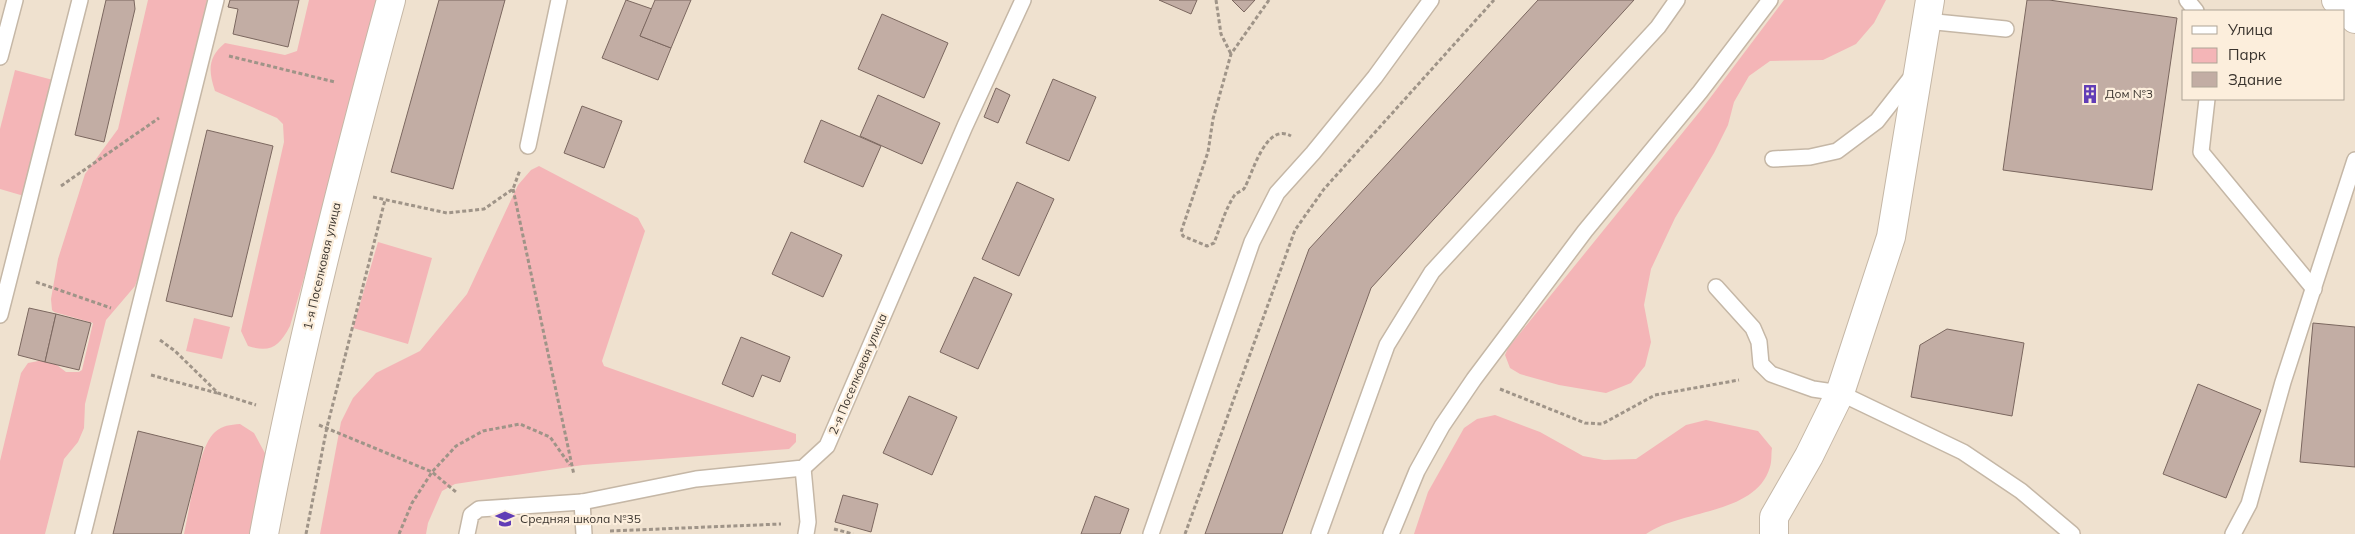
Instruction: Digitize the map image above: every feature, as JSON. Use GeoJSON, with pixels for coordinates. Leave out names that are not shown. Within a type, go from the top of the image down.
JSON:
{"type":"FeatureCollection","features":[{"type":"Feature","properties":{"kind":"street","name":"1-я Поселковая улица"},"geometry":{"type":"LineString","coordinates":[[264,534],[287,415],[366,89],[391,0]]}},
{"type":"Feature","properties":{"kind":"street"},"geometry":{"type":"LineString","coordinates":[[2336,0],[2355,19]]}},
{"type":"Feature","properties":{"kind":"street"},"geometry":{"type":"LineString","coordinates":[[1768,528],[1809,456],[1840,393],[1891,238],[1928,10]]}},
{"type":"Feature","properties":{"kind":"lane"},"geometry":{"type":"LineString","coordinates":[[0,57],[15,0]]}},
{"type":"Feature","properties":{"kind":"lane"},"geometry":{"type":"LineString","coordinates":[[0,315],[80,0]]}},
{"type":"Feature","properties":{"kind":"lane"},"geometry":{"type":"LineString","coordinates":[[83,534],[126,368],[216,0]]}},
{"type":"Feature","properties":{"kind":"lane"},"geometry":{"type":"LineString","coordinates":[[528,146],[559,0]]}},
{"type":"Feature","properties":{"kind":"lane","name":"2-я Поселковая улица"},"geometry":{"type":"LineString","coordinates":[[803,468],[827,446],[965,126],[1023,0]]}},
{"type":"Feature","properties":{"kind":"lane"},"geometry":{"type":"LineString","coordinates":[[1151,534],[1252,242],[1277,193],[1313,154],[1375,77],[1431,0]]}},
{"type":"Feature","properties":{"kind":"lane"},"geometry":{"type":"LineString","coordinates":[[1320,534],[1387,345],[1432,272],[1658,27],[1677,0]]}},
{"type":"Feature","properties":{"kind":"lane"},"geometry":{"type":"LineString","coordinates":[[1391,534],[1417,471],[1442,426],[1474,379],[1585,231],[1700,92],[1770,0]]}},
{"type":"Feature","properties":{"kind":"lane"},"geometry":{"type":"LineString","coordinates":[[2186,0],[2195,10]]}},
{"type":"Feature","properties":{"kind":"lane"},"geometry":{"type":"LineString","coordinates":[[1928,10],[2006,29]]}},
{"type":"Feature","properties":{"kind":"lane"},"geometry":{"type":"LineString","coordinates":[[1773,159],[1810,158],[1837,152],[1877,121],[1918,68]]}},
{"type":"Feature","properties":{"kind":"lane"},"geometry":{"type":"LineString","coordinates":[[2207,100],[2201,152],[2314,289]]}},
{"type":"Feature","properties":{"kind":"lane"},"geometry":{"type":"LineString","coordinates":[[2233,534],[2249,504],[2283,382],[2355,160]]}},
{"type":"Feature","properties":{"kind":"lane"},"geometry":{"type":"LineString","coordinates":[[1716,287],[1753,328],[1759,342],[1762,364],[1770,374],[1813,389],[1840,393],[1963,452],[2020,491],[2072,534]]}},
{"type":"Feature","properties":{"kind":"lane"},"geometry":{"type":"LineString","coordinates":[[467,534],[471,515],[479,509],[582,502],[696,479],[803,468],[807,528]]}},
{"type":"Feature","properties":{"kind":"lane"},"geometry":{"type":"LineString","coordinates":[[582,502],[584,533]]}},
{"type":"Feature","properties":{"kind":"path"},"geometry":{"type":"LineString","coordinates":[[1216,0],[1221,34],[1231,54]]}},
{"type":"Feature","properties":{"kind":"path"},"geometry":{"type":"LineString","coordinates":[[1263,146],[1244,190],[1234,196],[1214,243],[1207,246],[1182,236],[1181,232],[1208,152],[1214,119],[1231,54],[1269,0]]}},
{"type":"Feature","properties":{"kind":"path"},"geometry":{"type":"LineString","coordinates":[[1185,534],[1295,230],[1324,188],[1494,0]]}},
{"type":"Feature","properties":{"kind":"path"},"geometry":{"type":"LineString","coordinates":[[204,50],[366,89]]}},
{"type":"Feature","properties":{"kind":"path"},"geometry":{"type":"LineString","coordinates":[[27,209],[193,95]]}},
{"type":"Feature","properties":{"kind":"path"},"geometry":{"type":"LineString","coordinates":[[528,146],[513,189],[572,468],[582,502]]}},
{"type":"Feature","properties":{"kind":"path"},"geometry":{"type":"LineString","coordinates":[[341,190],[447,213],[484,209],[513,189]]}},
{"type":"Feature","properties":{"kind":"path"},"geometry":{"type":"LineString","coordinates":[[306,534],[327,428],[385,200]]}},
{"type":"Feature","properties":{"kind":"path"},"geometry":{"type":"LineString","coordinates":[[11,274],[74,293],[114,309]]}},
{"type":"Feature","properties":{"kind":"path"},"geometry":{"type":"LineString","coordinates":[[175,351],[218,393]]}},
{"type":"Feature","properties":{"kind":"path"},"geometry":{"type":"LineString","coordinates":[[126,368],[218,393],[287,415]]}},
{"type":"Feature","properties":{"kind":"path"},"geometry":{"type":"LineString","coordinates":[[1474,379],[1585,423],[1602,424],[1655,396],[1770,374]]}},
{"type":"Feature","properties":{"kind":"path"},"geometry":{"type":"LineString","coordinates":[[399,534],[412,503],[432,472],[456,446],[484,432],[520,424],[550,437],[572,468]]}},
{"type":"Feature","properties":{"kind":"path"},"geometry":{"type":"LineString","coordinates":[[327,428],[432,472],[455,491]]}},
{"type":"Feature","properties":{"kind":"path"},"geometry":{"type":"LineString","coordinates":[[584,533],[807,528]]}},
{"type":"Feature","properties":{"kind":"green space"},"geometry":{"type":"Polygon","coordinates":[[[148,0],[207,0],[143,264],[135,286],[106,320],[85,404],[84,428],[78,442],[64,459],[45,534],[0,534],[0,461],[21,373],[28,363],[49,359],[66,372],[79,372],[82,370],[93,323],[52,310],[51,299],[58,259],[85,174],[118,129],[148,0]]]}},
{"type":"Feature","properties":{"kind":"green space"},"geometry":{"type":"Polygon","coordinates":[[[309,0],[377,0],[320,222],[290,326],[278,343],[273,347],[262,349],[248,346],[241,331],[284,142],[283,124],[277,118],[215,91],[211,77],[211,64],[215,53],[225,43],[285,55],[297,51],[309,0]]]}},
{"type":"Feature","properties":{"kind":"green space"},"geometry":{"type":"Polygon","coordinates":[[[1784,0],[1886,0],[1874,23],[1856,44],[1823,60],[1770,61],[1749,76],[1734,102],[1728,125],[1714,153],[1675,218],[1651,269],[1644,305],[1651,342],[1645,366],[1631,383],[1606,393],[1559,385],[1520,374],[1510,368],[1505,355],[1508,348],[1701,110],[1784,0]]]}},
{"type":"Feature","properties":{"kind":"green space"},"geometry":{"type":"Polygon","coordinates":[[[15,70],[53,80],[24,196],[0,189],[0,129],[15,70]]]}},
{"type":"Feature","properties":{"kind":"green space"},"geometry":{"type":"Polygon","coordinates":[[[539,166],[638,218],[645,231],[602,361],[604,366],[796,434],[796,442],[789,449],[583,465],[455,484],[442,491],[428,523],[426,534],[320,534],[341,422],[353,398],[376,373],[420,351],[467,294],[518,185],[531,170],[539,166]]]}},
{"type":"Feature","properties":{"kind":"green space"},"geometry":{"type":"Polygon","coordinates":[[[378,242],[432,258],[408,344],[353,328],[378,242]]]}},
{"type":"Feature","properties":{"kind":"green space"},"geometry":{"type":"Polygon","coordinates":[[[194,318],[230,327],[222,359],[186,351],[194,318]]]}},
{"type":"Feature","properties":{"kind":"green space"},"geometry":{"type":"Polygon","coordinates":[[[1495,415],[1540,432],[1583,456],[1604,460],[1636,459],[1686,425],[1706,420],[1758,431],[1772,448],[1771,465],[1762,483],[1750,494],[1734,503],[1661,526],[1646,534],[1414,534],[1428,492],[1464,428],[1477,419],[1495,415]]]}},
{"type":"Feature","properties":{"kind":"green space"},"geometry":{"type":"Polygon","coordinates":[[[240,424],[254,433],[267,457],[253,534],[184,534],[195,479],[209,439],[221,428],[240,424]]]}},
{"type":"Feature","properties":{"kind":"building"},"geometry":{"type":"Polygon","coordinates":[[[106,0],[134,0],[135,9],[104,142],[75,135],[106,0]]]}},
{"type":"Feature","properties":{"kind":"building"},"geometry":{"type":"Polygon","coordinates":[[[230,0],[299,0],[288,47],[233,34],[238,9],[228,7],[230,0]]]}},
{"type":"Feature","properties":{"kind":"building"},"geometry":{"type":"Polygon","coordinates":[[[439,0],[505,0],[453,189],[391,172],[439,0]]]}},
{"type":"Feature","properties":{"kind":"building"},"geometry":{"type":"Polygon","coordinates":[[[626,0],[652,9],[640,36],[671,48],[658,80],[602,58],[626,0]]]}},
{"type":"Feature","properties":{"kind":"building"},"geometry":{"type":"Polygon","coordinates":[[[655,0],[691,0],[671,48],[640,36],[655,0]]]}},
{"type":"Feature","properties":{"kind":"building"},"geometry":{"type":"Polygon","coordinates":[[[1159,0],[1197,0],[1191,14],[1159,0]]]}},
{"type":"Feature","properties":{"kind":"building"},"geometry":{"type":"Polygon","coordinates":[[[1232,0],[1255,0],[1244,12],[1232,0]]]}},
{"type":"Feature","properties":{"kind":"building"},"geometry":{"type":"Polygon","coordinates":[[[1538,0],[1634,0],[1371,288],[1282,534],[1205,534],[1309,249],[1538,0]]]}},
{"type":"Feature","properties":{"kind":"building","name":"Дом №3"},"geometry":{"type":"Polygon","coordinates":[[[2027,0],[2049,0],[2177,18],[2152,190],[2003,170],[2027,0]]]}},
{"type":"Feature","properties":{"kind":"building"},"geometry":{"type":"Polygon","coordinates":[[[882,14],[948,43],[924,98],[858,69],[882,14]]]}},
{"type":"Feature","properties":{"kind":"building"},"geometry":{"type":"Polygon","coordinates":[[[1053,79],[1096,97],[1069,161],[1026,143],[1053,79]]]}},
{"type":"Feature","properties":{"kind":"building"},"geometry":{"type":"Polygon","coordinates":[[[996,88],[1010,95],[998,123],[984,117],[996,88]]]}},
{"type":"Feature","properties":{"kind":"building"},"geometry":{"type":"Polygon","coordinates":[[[878,95],[940,123],[922,164],[860,136],[878,95]]]}},
{"type":"Feature","properties":{"kind":"building"},"geometry":{"type":"Polygon","coordinates":[[[582,106],[622,121],[604,168],[564,153],[582,106]]]}},
{"type":"Feature","properties":{"kind":"building"},"geometry":{"type":"Polygon","coordinates":[[[821,120],[881,146],[863,187],[804,162],[821,120]]]}},
{"type":"Feature","properties":{"kind":"building"},"geometry":{"type":"Polygon","coordinates":[[[207,130],[273,146],[232,317],[166,301],[207,130]]]}},
{"type":"Feature","properties":{"kind":"building"},"geometry":{"type":"Polygon","coordinates":[[[1017,182],[1054,199],[1019,276],[982,259],[1017,182]]]}},
{"type":"Feature","properties":{"kind":"building"},"geometry":{"type":"Polygon","coordinates":[[[791,232],[842,255],[823,297],[772,274],[791,232]]]}},
{"type":"Feature","properties":{"kind":"building"},"geometry":{"type":"Polygon","coordinates":[[[974,277],[1012,294],[978,369],[940,352],[974,277]]]}},
{"type":"Feature","properties":{"kind":"building"},"geometry":{"type":"Polygon","coordinates":[[[29,308],[56,314],[45,362],[18,355],[29,308]]]}},
{"type":"Feature","properties":{"kind":"building"},"geometry":{"type":"Polygon","coordinates":[[[56,314],[91,323],[79,370],[45,362],[56,314]]]}},
{"type":"Feature","properties":{"kind":"building"},"geometry":{"type":"Polygon","coordinates":[[[2313,323],[2355,327],[2355,467],[2300,462],[2313,323]]]}},
{"type":"Feature","properties":{"kind":"building"},"geometry":{"type":"Polygon","coordinates":[[[1947,329],[2024,343],[2012,416],[1911,397],[1920,345],[1947,329]]]}},
{"type":"Feature","properties":{"kind":"building"},"geometry":{"type":"Polygon","coordinates":[[[741,337],[790,357],[780,382],[762,375],[753,397],[722,384],[741,337]]]}},
{"type":"Feature","properties":{"kind":"building"},"geometry":{"type":"Polygon","coordinates":[[[2198,384],[2261,410],[2226,498],[2163,474],[2198,384]]]}},
{"type":"Feature","properties":{"kind":"building"},"geometry":{"type":"Polygon","coordinates":[[[909,396],[957,417],[932,475],[883,453],[909,396]]]}},
{"type":"Feature","properties":{"kind":"building"},"geometry":{"type":"Polygon","coordinates":[[[138,431],[203,447],[181,534],[113,534],[138,431]]]}},
{"type":"Feature","properties":{"kind":"building"},"geometry":{"type":"Polygon","coordinates":[[[843,495],[878,504],[871,532],[835,522],[843,495]]]}},
{"type":"Feature","properties":{"kind":"building"},"geometry":{"type":"Polygon","coordinates":[[[1095,496],[1129,509],[1120,534],[1081,534],[1095,496]]]}},
{"type":"Feature","properties":{"kind":"place","name":"Дом №3"},"geometry":{"type":"Point","coordinates":[2090,94]}},
{"type":"Feature","properties":{"kind":"place","name":"Средняя школа №35"},"geometry":{"type":"Point","coordinates":[505,519]}}]}
